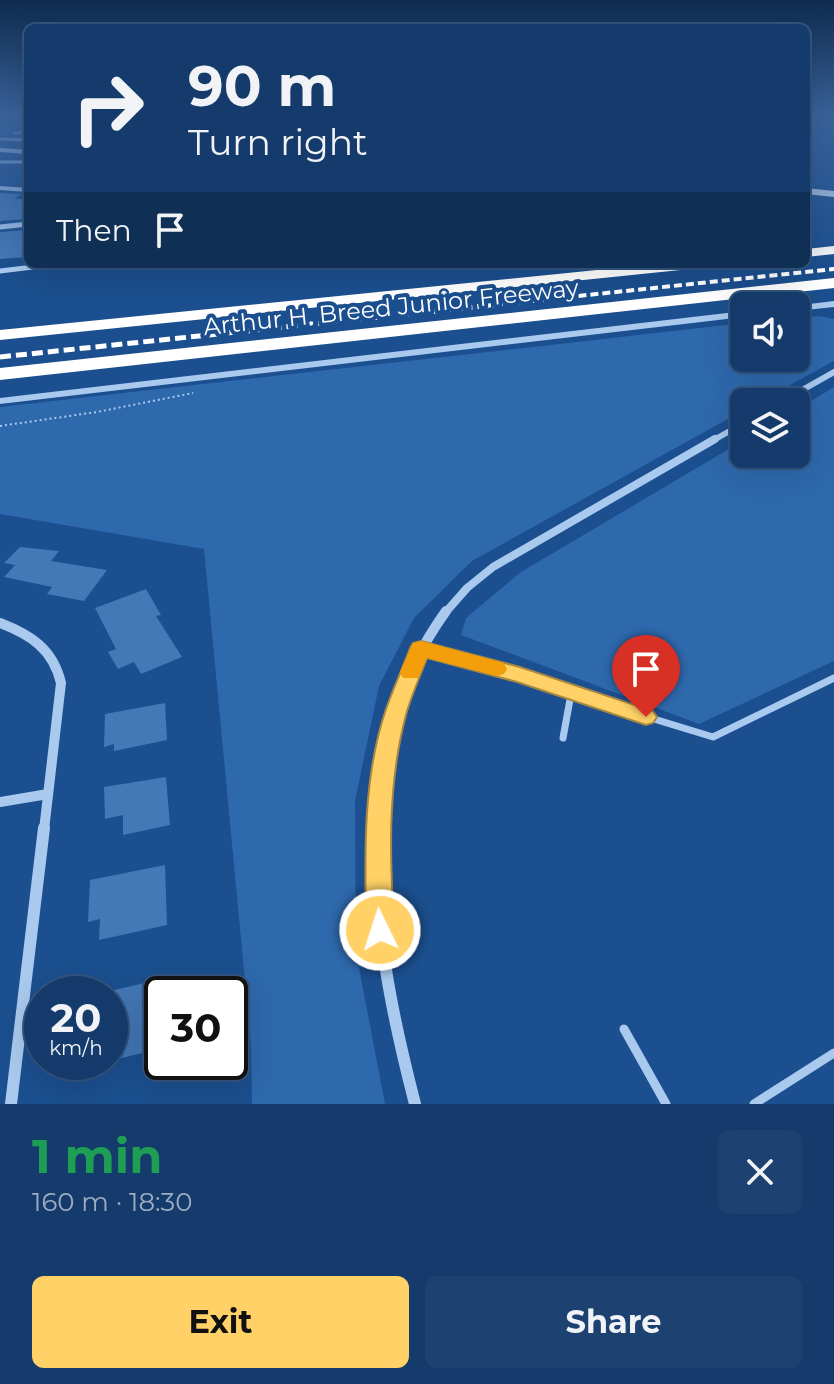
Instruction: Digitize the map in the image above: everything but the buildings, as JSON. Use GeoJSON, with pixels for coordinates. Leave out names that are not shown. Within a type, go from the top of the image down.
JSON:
{"type":"FeatureCollection","features":[{"type":"Feature","properties":{"kind":"highway"},"geometry":{"type":"LineString","coordinates":[[810,253],[834,250]]}},
{"type":"Feature","properties":{"kind":"highway","name":"Arthur H. Breed Junior Freeway"},"geometry":{"type":"LineString","coordinates":[[0,335],[661,268]]}},
{"type":"Feature","properties":{"kind":"highway","name":"Arthur H. Breed Junior Freeway"},"geometry":{"type":"LineString","coordinates":[[0,374],[834,283]]}},
{"type":"Feature","properties":{"kind":"main road"},"geometry":{"type":"LineString","coordinates":[[810,191],[834,194]]}},
{"type":"Feature","properties":{"kind":"street"},"geometry":{"type":"LineString","coordinates":[[0,188],[24,190]]}},
{"type":"Feature","properties":{"kind":"street"},"geometry":{"type":"LineString","coordinates":[[0,227],[24,224]]}},
{"type":"Feature","properties":{"kind":"street"},"geometry":{"type":"LineString","coordinates":[[0,271],[25,268]]}},
{"type":"Feature","properties":{"kind":"street"},"geometry":{"type":"LineString","coordinates":[[810,307],[834,304]]}},
{"type":"Feature","properties":{"kind":"street"},"geometry":{"type":"LineString","coordinates":[[0,401],[730,316]]}},
{"type":"Feature","properties":{"kind":"street"},"geometry":{"type":"LineString","coordinates":[[806,388],[834,372]]}},
{"type":"Feature","properties":{"kind":"street"},"geometry":{"type":"LineString","coordinates":[[415,1104],[395,1025],[384,958],[378,901],[377,847],[386,753],[401,695],[421,648],[444,611],[482,575],[730,431]]}},
{"type":"Feature","properties":{"kind":"street"},"geometry":{"type":"LineString","coordinates":[[0,623],[39,641],[48,650],[59,670],[61,694],[11,1104]]}},
{"type":"Feature","properties":{"kind":"street"},"geometry":{"type":"LineString","coordinates":[[0,802],[48,794]]}},
{"type":"Feature","properties":{"kind":"lane"},"geometry":{"type":"LineString","coordinates":[[421,648],[520,675],[571,694],[713,737],[834,678]]}},
{"type":"Feature","properties":{"kind":"lane"},"geometry":{"type":"LineString","coordinates":[[563,738],[571,694]]}},
{"type":"Feature","properties":{"kind":"lane"},"geometry":{"type":"LineString","coordinates":[[624,1029],[666,1104]]}},
{"type":"Feature","properties":{"kind":"lane"},"geometry":{"type":"LineString","coordinates":[[754,1104],[834,1053]]}},
{"type":"Feature","properties":{"kind":"path"},"geometry":{"type":"LineString","coordinates":[[0,426],[97,412],[199,392]]}},
{"type":"Feature","properties":{"kind":"shaded area"},"geometry":{"type":"Polygon","coordinates":[[[810,317],[834,319],[834,361],[785,388],[730,388],[730,418],[472,561],[414,618],[379,686],[355,801],[356,952],[385,1104],[252,1104],[248,976],[245,976],[204,549],[0,514],[0,407],[730,325],[730,372],[810,372],[810,317]]]}},
{"type":"Feature","properties":{"kind":"shaded area"},"geometry":{"type":"Polygon","coordinates":[[[834,387],[834,661],[699,724],[461,635],[466,618],[521,572],[730,448],[730,468],[810,468],[810,402],[834,387]]]}},
{"type":"Feature","properties":{"kind":"railway"},"geometry":{"type":"LineString","coordinates":[[483,306],[834,269]]}},
{"type":"Feature","properties":{"kind":"railway"},"geometry":{"type":"LineString","coordinates":[[0,357],[502,304]]}},
{"type":"Feature","properties":{"kind":"slow traffic"},"geometry":{"type":"LineString","coordinates":[[410,672],[421,648],[497,669]]}},
{"type":"Feature","properties":{"kind":"route"},"geometry":{"type":"LineString","coordinates":[[380,930],[377,847],[386,753],[401,695],[421,648],[520,675],[646,717]]}}]}
